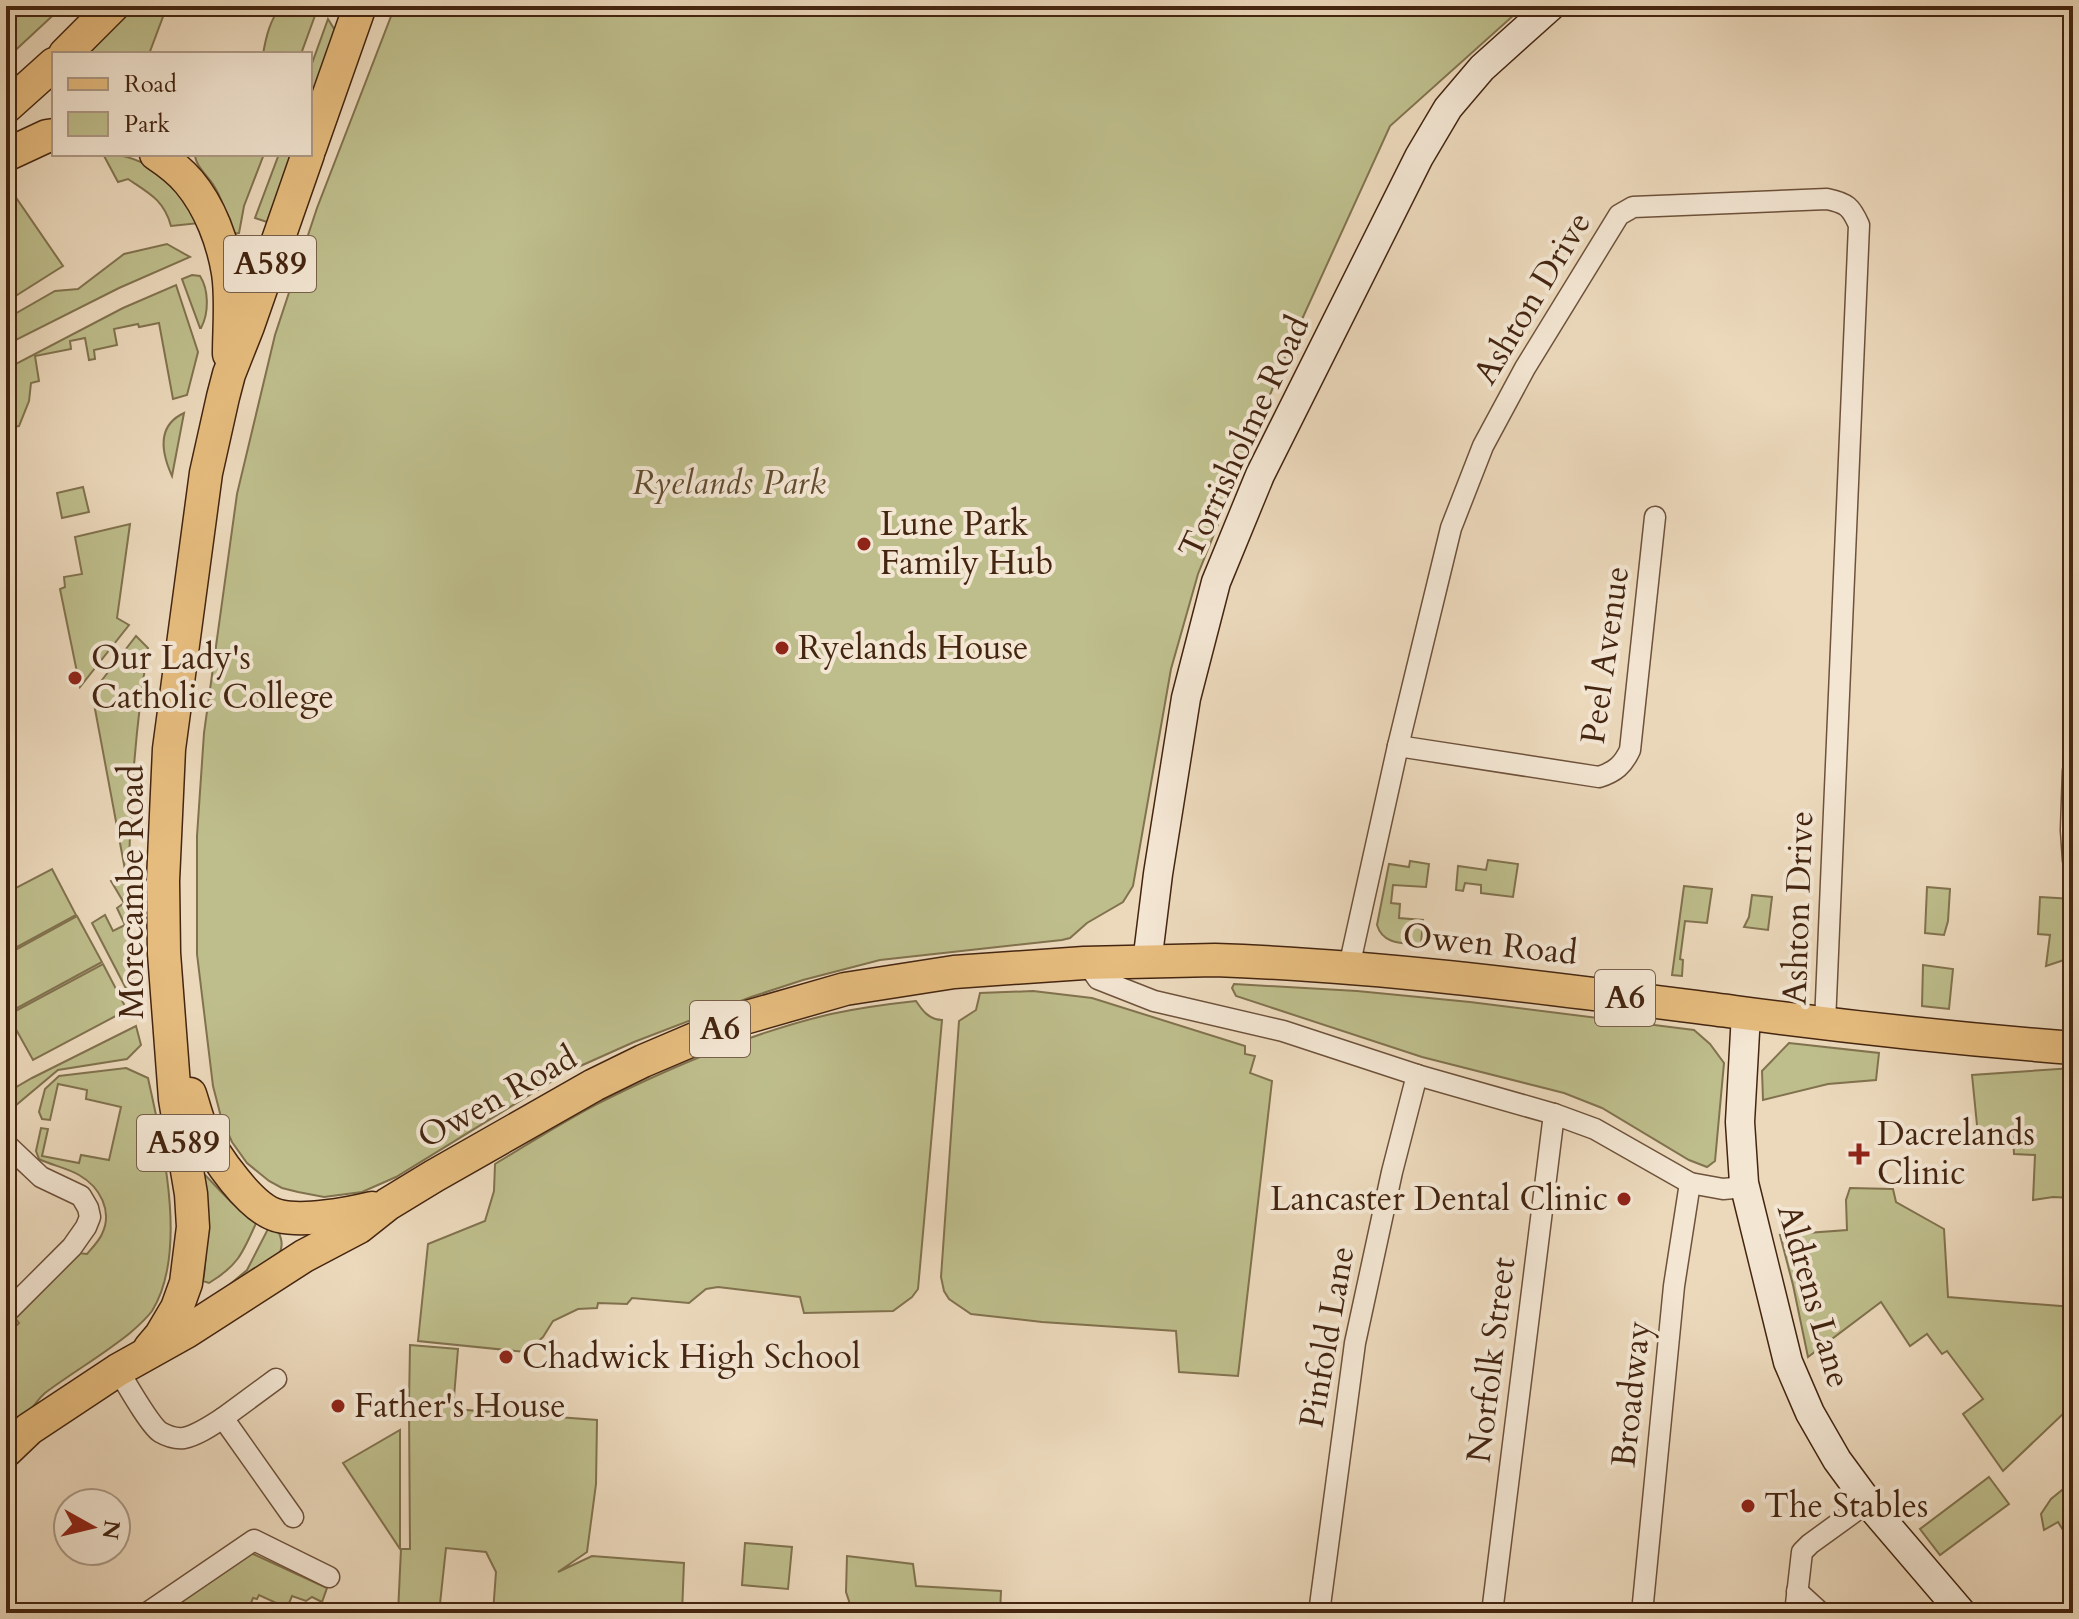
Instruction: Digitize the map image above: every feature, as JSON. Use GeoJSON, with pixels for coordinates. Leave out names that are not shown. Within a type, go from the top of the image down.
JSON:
{"type":"FeatureCollection","features":[{"type":"Feature","properties":{"kind":"main road"},"geometry":{"type":"LineString","coordinates":[[67,52],[113,6]]}},
{"type":"Feature","properties":{"kind":"main road","name":"Morecambe Road"},"geometry":{"type":"LineString","coordinates":[[312,142],[360,6]]}},
{"type":"Feature","properties":{"kind":"main road","name":"Torrisholme Road"},"geometry":{"type":"LineString","coordinates":[[1147,963],[1186,698],[1216,582],[1260,475],[1419,157],[1448,108],[1482,68],[1551,6]]}},
{"type":"Feature","properties":{"kind":"main road"},"geometry":{"type":"LineString","coordinates":[[6,107],[52,66]]}},
{"type":"Feature","properties":{"kind":"main road"},"geometry":{"type":"LineString","coordinates":[[6,155],[52,135]]}},
{"type":"Feature","properties":{"kind":"main road","name":"Morecambe Road"},"geometry":{"type":"LineString","coordinates":[[159,156],[190,183],[208,211],[223,247],[229,276],[229,374]]}},
{"type":"Feature","properties":{"kind":"main road","name":"Morecambe Road"},"geometry":{"type":"LineString","coordinates":[[132,1362],[161,1335],[177,1308],[186,1283],[193,1227],[191,1194],[175,1099],[164,953],[163,881],[169,749],[206,473],[229,374],[307,156]]}},
{"type":"Feature","properties":{"kind":"main road","name":"Owen Road"},"geometry":{"type":"LineString","coordinates":[[6,1451],[29,1429],[132,1362],[186,1332],[304,1256],[359,1227],[388,1204],[446,1169],[594,1085],[744,1018],[845,989],[954,972],[1087,963],[1215,960],[1349,967],[1517,984],[1825,1023],[2065,1042]]}},
{"type":"Feature","properties":{"kind":"main road","name":"A589"},"geometry":{"type":"LineString","coordinates":[[168,1002],[189,1091],[211,1148],[252,1198],[280,1216],[304,1256]]}},
{"type":"Feature","properties":{"kind":"main road","name":"Aldrens Lane"},"geometry":{"type":"LineString","coordinates":[[1746,1014],[1740,1122],[1745,1187],[1788,1362],[1810,1413],[1837,1460],[1868,1502],[1962,1613]]}},
{"type":"Feature","properties":{"kind":"main road"},"geometry":{"type":"LineString","coordinates":[[280,1216],[326,1217],[388,1204]]}},
{"type":"Feature","properties":{"kind":"street","name":"Ashton Drive"},"geometry":{"type":"LineString","coordinates":[[1349,967],[1451,528],[1483,446],[1525,368],[1619,215],[1633,207],[1827,199],[1852,209],[1859,225],[1825,1023]]}},
{"type":"Feature","properties":{"kind":"street","name":"Peel Avenue"},"geometry":{"type":"LineString","coordinates":[[1398,746],[1599,777],[1612,773],[1624,763],[1630,750],[1655,517]]}},
{"type":"Feature","properties":{"kind":"street"},"geometry":{"type":"LineString","coordinates":[[2073,771],[2073,860]]}},
{"type":"Feature","properties":{"kind":"street"},"geometry":{"type":"LineString","coordinates":[[1087,963],[1098,979],[1154,1001],[1283,1031],[1417,1075],[1554,1114]]}},
{"type":"Feature","properties":{"kind":"street","name":"Pinfold Lane"},"geometry":{"type":"LineString","coordinates":[[1319,1613],[1355,1343],[1392,1172],[1417,1075]]}},
{"type":"Feature","properties":{"kind":"street","name":"Aldrens Lane"},"geometry":{"type":"LineString","coordinates":[[1554,1114],[1595,1129],[1690,1183],[1723,1189],[1745,1187]]}},
{"type":"Feature","properties":{"kind":"street","name":"Norfolk Street"},"geometry":{"type":"LineString","coordinates":[[1492,1613],[1554,1114]]}},
{"type":"Feature","properties":{"kind":"street"},"geometry":{"type":"LineString","coordinates":[[6,1144],[41,1177],[81,1196],[90,1217],[72,1247],[6,1313]]}},
{"type":"Feature","properties":{"kind":"street","name":"Broadway"},"geometry":{"type":"LineString","coordinates":[[1642,1613],[1674,1286],[1690,1183]]}},
{"type":"Feature","properties":{"kind":"street"},"geometry":{"type":"LineString","coordinates":[[132,1362],[129,1388],[158,1431],[171,1437],[183,1438],[203,1430],[276,1379]]}},
{"type":"Feature","properties":{"kind":"street"},"geometry":{"type":"LineString","coordinates":[[223,1418],[293,1517]]}},
{"type":"Feature","properties":{"kind":"street"},"geometry":{"type":"LineString","coordinates":[[1795,1613],[1802,1552],[1868,1502]]}},
{"type":"Feature","properties":{"kind":"street"},"geometry":{"type":"LineString","coordinates":[[147,1613],[254,1540],[329,1577]]}},
{"type":"Feature","properties":{"kind":"street"},"geometry":{"type":"LineString","coordinates":[[1797,1591],[1821,1613]]}},
{"type":"Feature","properties":{"kind":"green space"},"geometry":{"type":"Polygon","coordinates":[[[6,6],[63,6],[6,59],[6,6]]]}},
{"type":"Feature","properties":{"kind":"green space"},"geometry":{"type":"Polygon","coordinates":[[[134,6],[167,6],[150,52],[90,52],[134,6]]]}},
{"type":"Feature","properties":{"kind":"green space"},"geometry":{"type":"Polygon","coordinates":[[[281,6],[310,6],[317,10],[302,52],[263,52],[274,17],[281,6]]]}},
{"type":"Feature","properties":{"kind":"green space","name":"Ryelands Park"},"geometry":{"type":"Polygon","coordinates":[[[395,6],[1524,6],[1390,126],[1288,350],[1198,574],[1171,669],[1133,886],[1123,902],[1087,923],[1070,938],[880,960],[751,997],[634,1042],[567,1072],[396,1177],[362,1192],[324,1197],[282,1188],[269,1181],[247,1163],[232,1142],[221,1117],[213,1086],[197,954],[197,836],[204,733],[237,494],[275,335],[317,208],[395,6]]]}},
{"type":"Feature","properties":{"kind":"green space"},"geometry":{"type":"Polygon","coordinates":[[[328,19],[336,32],[312,98],[312,63],[328,19]]]}},
{"type":"Feature","properties":{"kind":"green space"},"geometry":{"type":"Polygon","coordinates":[[[104,156],[123,156],[148,166],[171,185],[200,223],[171,226],[160,203],[149,193],[128,179],[118,182],[104,156]]]}},
{"type":"Feature","properties":{"kind":"green space"},"geometry":{"type":"Polygon","coordinates":[[[263,156],[244,206],[239,233],[232,234],[220,197],[196,158],[263,156]]]}},
{"type":"Feature","properties":{"kind":"green space"},"geometry":{"type":"Polygon","coordinates":[[[278,156],[291,156],[267,222],[255,218],[278,156]]]}},
{"type":"Feature","properties":{"kind":"green space"},"geometry":{"type":"Polygon","coordinates":[[[6,183],[63,266],[6,302],[6,183]]]}},
{"type":"Feature","properties":{"kind":"green space"},"geometry":{"type":"Polygon","coordinates":[[[167,244],[190,257],[119,288],[6,345],[6,319],[55,291],[78,289],[124,254],[167,244]]]}},
{"type":"Feature","properties":{"kind":"green space"},"geometry":{"type":"Polygon","coordinates":[[[200,276],[206,295],[201,328],[182,279],[200,276]]]}},
{"type":"Feature","properties":{"kind":"green space"},"geometry":{"type":"Polygon","coordinates":[[[176,285],[198,352],[187,395],[173,399],[159,323],[139,327],[138,324],[114,329],[117,345],[94,350],[95,359],[89,360],[85,338],[70,341],[71,349],[35,356],[39,381],[31,383],[29,401],[19,426],[6,428],[6,369],[123,308],[176,285]]]}},
{"type":"Feature","properties":{"kind":"green space"},"geometry":{"type":"Polygon","coordinates":[[[184,413],[172,476],[164,450],[165,433],[169,425],[184,413]]]}},
{"type":"Feature","properties":{"kind":"green space"},"geometry":{"type":"Polygon","coordinates":[[[83,487],[89,512],[62,518],[57,493],[83,487]]]}},
{"type":"Feature","properties":{"kind":"green space"},"geometry":{"type":"Polygon","coordinates":[[[130,524],[117,618],[129,625],[80,687],[60,589],[65,587],[64,577],[82,574],[75,537],[130,524]]]}},
{"type":"Feature","properties":{"kind":"green space"},"geometry":{"type":"Polygon","coordinates":[[[136,636],[148,648],[137,732],[131,817],[129,906],[133,1002],[92,923],[105,915],[113,931],[125,925],[117,908],[124,903],[111,881],[126,875],[92,693],[136,636]]]}},
{"type":"Feature","properties":{"kind":"green space"},"geometry":{"type":"Polygon","coordinates":[[[1488,860],[1518,864],[1513,897],[1481,893],[1481,885],[1465,883],[1463,891],[1456,890],[1458,866],[1486,870],[1488,860]]]}},
{"type":"Feature","properties":{"kind":"green space"},"geometry":{"type":"Polygon","coordinates":[[[1410,861],[1429,864],[1426,887],[1393,885],[1391,903],[1400,904],[1399,918],[1423,920],[1421,945],[1389,940],[1377,925],[1389,864],[1409,867],[1410,861]]]}},
{"type":"Feature","properties":{"kind":"green space"},"geometry":{"type":"Polygon","coordinates":[[[52,869],[76,915],[6,953],[6,893],[52,869]]]}},
{"type":"Feature","properties":{"kind":"green space"},"geometry":{"type":"Polygon","coordinates":[[[1684,886],[1712,889],[1707,923],[1685,921],[1680,959],[1683,960],[1682,976],[1672,975],[1684,886]]]}},
{"type":"Feature","properties":{"kind":"green space"},"geometry":{"type":"Polygon","coordinates":[[[1927,887],[1950,889],[1944,935],[1925,933],[1927,887]]]}},
{"type":"Feature","properties":{"kind":"green space"},"geometry":{"type":"Polygon","coordinates":[[[1752,895],[1772,897],[1768,930],[1744,927],[1749,917],[1752,895]]]}},
{"type":"Feature","properties":{"kind":"green space"},"geometry":{"type":"Polygon","coordinates":[[[2040,897],[2073,899],[2073,957],[2046,966],[2050,935],[2038,934],[2040,897]]]}},
{"type":"Feature","properties":{"kind":"green space"},"geometry":{"type":"Polygon","coordinates":[[[77,916],[102,962],[8,1013],[6,955],[77,916]]]}},
{"type":"Feature","properties":{"kind":"green space"},"geometry":{"type":"Polygon","coordinates":[[[103,964],[127,1010],[33,1060],[8,1015],[103,964]]]}},
{"type":"Feature","properties":{"kind":"green space"},"geometry":{"type":"Polygon","coordinates":[[[1923,965],[1953,969],[1949,1009],[1922,1006],[1923,965]]]}},
{"type":"Feature","properties":{"kind":"green space"},"geometry":{"type":"Polygon","coordinates":[[[1234,984],[1470,1002],[1694,1030],[1710,1044],[1724,1063],[1715,1161],[1707,1167],[1689,1160],[1602,1108],[1564,1093],[1422,1057],[1236,996],[1232,988],[1234,984]]]}},
{"type":"Feature","properties":{"kind":"green space"},"geometry":{"type":"Polygon","coordinates":[[[1033,991],[1092,998],[1245,1046],[1245,1054],[1255,1056],[1250,1073],[1272,1081],[1238,1376],[1179,1372],[1176,1331],[971,1314],[949,1299],[944,1291],[941,1277],[959,1021],[976,1010],[980,993],[1033,991]]]}},
{"type":"Feature","properties":{"kind":"green space"},"geometry":{"type":"Polygon","coordinates":[[[916,1001],[923,1011],[942,1020],[918,1289],[893,1311],[804,1313],[800,1297],[718,1287],[706,1289],[689,1303],[632,1298],[627,1304],[598,1303],[597,1308],[578,1309],[553,1321],[543,1337],[526,1352],[418,1341],[428,1244],[485,1221],[494,1191],[495,1164],[593,1106],[717,1050],[831,1014],[916,1001]]]}},
{"type":"Feature","properties":{"kind":"green space"},"geometry":{"type":"Polygon","coordinates":[[[136,1026],[141,1045],[127,1059],[58,1070],[15,1106],[6,1093],[32,1078],[136,1026]]]}},
{"type":"Feature","properties":{"kind":"green space"},"geometry":{"type":"Polygon","coordinates":[[[1789,1043],[1879,1053],[1876,1080],[1828,1084],[1763,1100],[1762,1071],[1789,1043]]]}},
{"type":"Feature","properties":{"kind":"green space"},"geometry":{"type":"Polygon","coordinates":[[[126,1068],[148,1078],[160,1133],[171,1228],[163,1286],[152,1311],[138,1326],[45,1393],[24,1417],[6,1431],[6,1336],[19,1323],[15,1318],[78,1253],[87,1254],[102,1234],[106,1217],[102,1200],[93,1186],[74,1173],[39,1159],[36,1151],[41,1128],[48,1129],[42,1156],[79,1163],[81,1155],[109,1160],[121,1107],[86,1099],[87,1090],[58,1084],[50,1120],[42,1119],[39,1112],[45,1089],[59,1076],[126,1068]]]}},
{"type":"Feature","properties":{"kind":"green space"},"geometry":{"type":"Polygon","coordinates":[[[2073,1068],[2073,1135],[2069,1145],[2073,1149],[2072,1198],[2033,1200],[2035,1155],[2014,1154],[2013,1137],[1978,1135],[1972,1075],[2073,1068]]]}},
{"type":"Feature","properties":{"kind":"green space"},"geometry":{"type":"Polygon","coordinates":[[[205,1175],[236,1206],[257,1221],[239,1257],[209,1283],[203,1281],[206,1241],[201,1176],[205,1175]]]}},
{"type":"Feature","properties":{"kind":"green space"},"geometry":{"type":"Polygon","coordinates":[[[1850,1188],[1893,1189],[1896,1202],[1944,1229],[1948,1297],[2073,1307],[2073,1417],[2065,1412],[2003,1471],[1963,1414],[1983,1399],[1947,1351],[1942,1354],[1927,1334],[1910,1346],[1881,1302],[1808,1357],[1780,1235],[1847,1230],[1846,1200],[1850,1188]]]}},
{"type":"Feature","properties":{"kind":"green space"},"geometry":{"type":"Polygon","coordinates":[[[269,1227],[278,1231],[281,1238],[277,1259],[222,1291],[247,1270],[269,1227]]]}},
{"type":"Feature","properties":{"kind":"green space"},"geometry":{"type":"Polygon","coordinates":[[[410,1345],[458,1349],[453,1409],[597,1420],[596,1484],[587,1552],[558,1572],[592,1556],[684,1563],[682,1613],[493,1613],[496,1572],[486,1552],[446,1548],[439,1613],[398,1613],[401,1549],[410,1549],[409,1406],[426,1406],[409,1404],[410,1345]]]}},
{"type":"Feature","properties":{"kind":"green space"},"geometry":{"type":"Polygon","coordinates":[[[400,1430],[400,1549],[343,1463],[400,1430]]]}},
{"type":"Feature","properties":{"kind":"green space"},"geometry":{"type":"Polygon","coordinates":[[[1989,1477],[2009,1504],[1940,1555],[1920,1529],[1989,1477]]]}},
{"type":"Feature","properties":{"kind":"green space"},"geometry":{"type":"Polygon","coordinates":[[[2073,1481],[2073,1546],[2058,1522],[2044,1530],[2041,1514],[2051,1499],[2073,1481]]]}},
{"type":"Feature","properties":{"kind":"green space"},"geometry":{"type":"Polygon","coordinates":[[[745,1543],[792,1547],[788,1589],[742,1585],[745,1543]]]}},
{"type":"Feature","properties":{"kind":"green space"},"geometry":{"type":"Polygon","coordinates":[[[251,1553],[327,1588],[322,1602],[312,1597],[306,1601],[292,1596],[287,1608],[259,1595],[257,1599],[253,1598],[247,1613],[164,1613],[251,1553]]]}},
{"type":"Feature","properties":{"kind":"green space"},"geometry":{"type":"Polygon","coordinates":[[[847,1556],[913,1564],[916,1586],[1001,1591],[1000,1613],[853,1613],[846,1592],[847,1556]]]}},
{"type":"Feature","properties":{"kind":"waterway"},"geometry":{"type":"LineString","coordinates":[[13,6],[27,13]]}},
{"type":"Feature","properties":{"kind":"place","name":"Lune Park Family Hub"},"geometry":{"type":"Point","coordinates":[864,544]}},
{"type":"Feature","properties":{"kind":"place","name":"Ryelands House"},"geometry":{"type":"Point","coordinates":[782,648]}},
{"type":"Feature","properties":{"kind":"place","name":"Our Lady's Catholic College"},"geometry":{"type":"Point","coordinates":[75,678]}},
{"type":"Feature","properties":{"kind":"place","name":"Dacrelands Clinic"},"geometry":{"type":"Point","coordinates":[1859,1154]}},
{"type":"Feature","properties":{"kind":"place","name":"Lancaster Dental Clinic"},"geometry":{"type":"Point","coordinates":[1624,1199]}},
{"type":"Feature","properties":{"kind":"place","name":"Chadwick High School"},"geometry":{"type":"Point","coordinates":[506,1357]}},
{"type":"Feature","properties":{"kind":"place","name":"Father's House"},"geometry":{"type":"Point","coordinates":[338,1406]}},
{"type":"Feature","properties":{"kind":"place","name":"The Stables"},"geometry":{"type":"Point","coordinates":[1748,1506]}}]}
